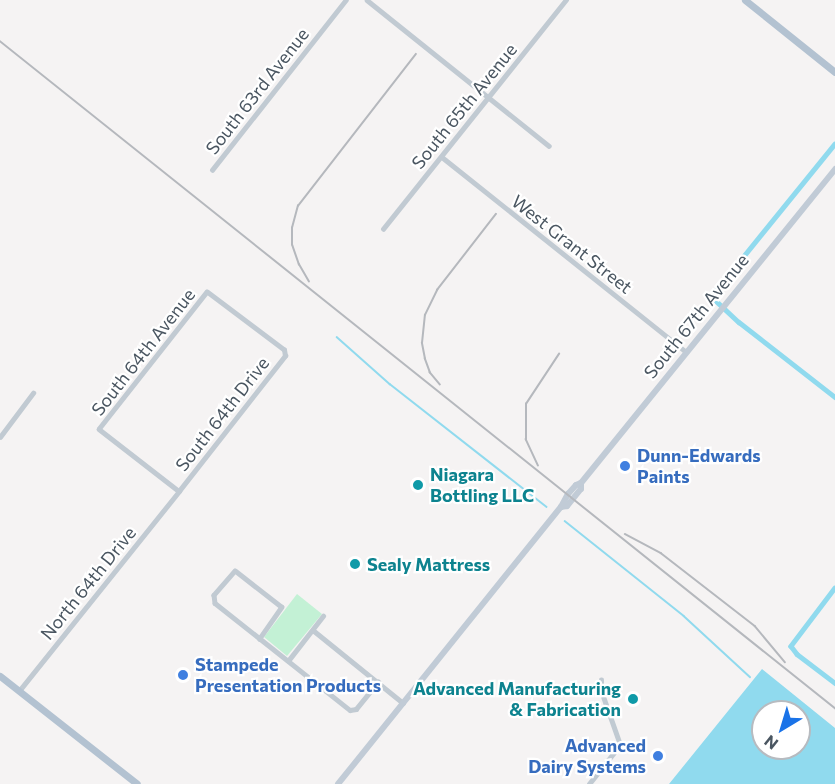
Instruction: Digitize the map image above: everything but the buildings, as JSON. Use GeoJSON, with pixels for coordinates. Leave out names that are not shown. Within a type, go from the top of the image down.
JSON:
{"type":"FeatureCollection","features":[{"type":"Feature","properties":{"kind":"main road"},"geometry":{"type":"LineString","coordinates":[[745,0],[835,72]]}},
{"type":"Feature","properties":{"kind":"main road","name":"South 67th Avenue"},"geometry":{"type":"LineString","coordinates":[[338,784],[561,507],[567,506],[581,483],[835,169]]}},
{"type":"Feature","properties":{"kind":"main road"},"geometry":{"type":"LineString","coordinates":[[0,676],[137,784]]}},
{"type":"Feature","properties":{"kind":"street","name":"South 63rd Avenue"},"geometry":{"type":"LineString","coordinates":[[212,170],[346,0]]}},
{"type":"Feature","properties":{"kind":"street"},"geometry":{"type":"LineString","coordinates":[[367,0],[549,146]]}},
{"type":"Feature","properties":{"kind":"street","name":"South 65th Avenue"},"geometry":{"type":"LineString","coordinates":[[383,229],[566,0]]}},
{"type":"Feature","properties":{"kind":"street","name":"West Grant Street"},"geometry":{"type":"LineString","coordinates":[[442,157],[686,352]]}},
{"type":"Feature","properties":{"kind":"street","name":"South 64th Avenue"},"geometry":{"type":"LineString","coordinates":[[179,491],[99,429],[207,292],[286,353]]}},
{"type":"Feature","properties":{"kind":"street","name":"South 64th Drive"},"geometry":{"type":"LineString","coordinates":[[179,491],[286,353]]}},
{"type":"Feature","properties":{"kind":"street"},"geometry":{"type":"LineString","coordinates":[[0,437],[33,393]]}},
{"type":"Feature","properties":{"kind":"street","name":"North 64th Drive"},"geometry":{"type":"LineString","coordinates":[[19,691],[179,491]]}},
{"type":"Feature","properties":{"kind":"street"},"geometry":{"type":"LineString","coordinates":[[259,639],[281,607],[235,571],[213,600],[259,639],[350,710],[356,709],[378,682]]}},
{"type":"Feature","properties":{"kind":"street"},"geometry":{"type":"LineString","coordinates":[[288,661],[323,616]]}},
{"type":"Feature","properties":{"kind":"street"},"geometry":{"type":"LineString","coordinates":[[313,630],[403,703]]}},
{"type":"Feature","properties":{"kind":"street"},"geometry":{"type":"LineString","coordinates":[[589,784],[620,745],[601,690],[601,680]]}},
{"type":"Feature","properties":{"kind":"green space"},"geometry":{"type":"Polygon","coordinates":[[[297,594],[322,614],[287,656],[264,637],[297,594]]]}},
{"type":"Feature","properties":{"kind":"water"},"geometry":{"type":"Polygon","coordinates":[[[762,669],[800,700],[751,700],[751,760],[811,760],[811,709],[835,728],[835,784],[669,784],[762,669]]]}},
{"type":"Feature","properties":{"kind":"waterway"},"geometry":{"type":"LineString","coordinates":[[835,144],[716,291],[714,299],[739,322],[835,397]]}},
{"type":"Feature","properties":{"kind":"waterway"},"geometry":{"type":"LineString","coordinates":[[337,337],[390,384],[547,507]]}},
{"type":"Feature","properties":{"kind":"waterway"},"geometry":{"type":"LineString","coordinates":[[565,521],[684,616],[750,677]]}},
{"type":"Feature","properties":{"kind":"waterway"},"geometry":{"type":"LineString","coordinates":[[835,588],[791,646],[797,654],[835,683]]}},
{"type":"Feature","properties":{"kind":"railway"},"geometry":{"type":"LineString","coordinates":[[0,41],[835,708]]}},
{"type":"Feature","properties":{"kind":"railway"},"geometry":{"type":"LineString","coordinates":[[309,282],[299,265],[292,245],[292,228],[298,206],[416,54]]}},
{"type":"Feature","properties":{"kind":"railway"},"geometry":{"type":"LineString","coordinates":[[440,385],[430,373],[425,359],[422,343],[425,315],[437,290],[496,214]]}},
{"type":"Feature","properties":{"kind":"railway"},"geometry":{"type":"LineString","coordinates":[[538,466],[526,440],[526,404],[559,354]]}},
{"type":"Feature","properties":{"kind":"railway"},"geometry":{"type":"LineString","coordinates":[[625,534],[661,553],[755,626],[785,662]]}},
{"type":"Feature","properties":{"kind":"place","name":"Dunn-Edwards Paints"},"geometry":{"type":"Point","coordinates":[625,466]}},
{"type":"Feature","properties":{"kind":"place","name":"Niagara Bottling LLC"},"geometry":{"type":"Point","coordinates":[418,485]}},
{"type":"Feature","properties":{"kind":"place","name":"Sealy Mattress"},"geometry":{"type":"Point","coordinates":[355,564]}},
{"type":"Feature","properties":{"kind":"place","name":"Stampede Presentation Products"},"geometry":{"type":"Point","coordinates":[183,675]}},
{"type":"Feature","properties":{"kind":"place","name":"Advanced Manufacturing & Fabrication"},"geometry":{"type":"Point","coordinates":[633,699]}},
{"type":"Feature","properties":{"kind":"place","name":"Advanced Dairy Systems"},"geometry":{"type":"Point","coordinates":[658,756]}}]}
